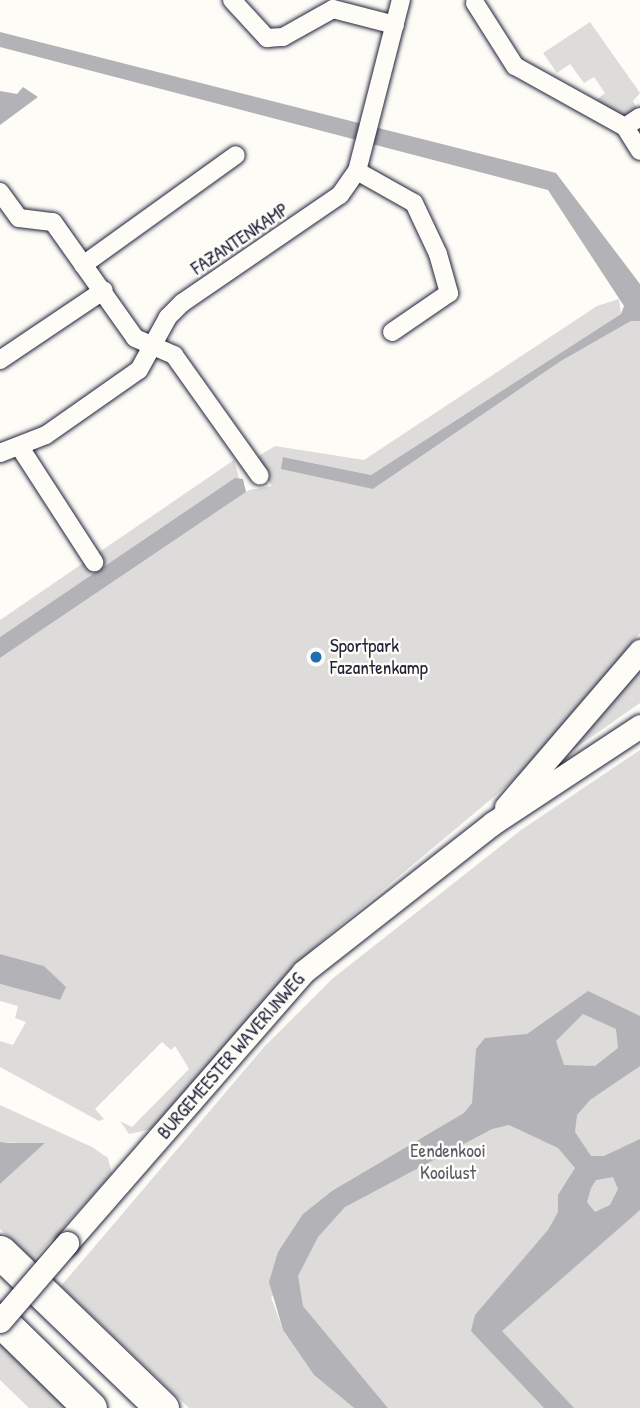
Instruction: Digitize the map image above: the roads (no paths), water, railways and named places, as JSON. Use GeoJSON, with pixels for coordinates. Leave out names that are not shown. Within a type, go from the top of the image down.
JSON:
{"type":"FeatureCollection","features":[{"type":"Feature","properties":{"kind":"highway"},"geometry":{"type":"LineString","coordinates":[[0,1252],[162,1408]]}},
{"type":"Feature","properties":{"kind":"highway"},"geometry":{"type":"LineString","coordinates":[[0,1321],[90,1408]]}},
{"type":"Feature","properties":{"kind":"street"},"geometry":{"type":"LineString","coordinates":[[232,0],[267,38],[283,37],[333,9],[395,25]]}},
{"type":"Feature","properties":{"kind":"street","name":"FAZANTENKAMP"},"geometry":{"type":"LineString","coordinates":[[0,453],[21,449],[139,370],[152,345],[182,303],[329,204],[357,171],[401,0]]}},
{"type":"Feature","properties":{"kind":"street"},"geometry":{"type":"LineString","coordinates":[[474,1],[515,66],[625,127],[640,151]]}},
{"type":"Feature","properties":{"kind":"street"},"geometry":{"type":"LineString","coordinates":[[625,127],[640,117]]}},
{"type":"Feature","properties":{"kind":"street"},"geometry":{"type":"LineString","coordinates":[[83,265],[236,155]]}},
{"type":"Feature","properties":{"kind":"street"},"geometry":{"type":"LineString","coordinates":[[357,171],[414,203],[438,254],[449,293],[392,331]]}},
{"type":"Feature","properties":{"kind":"street"},"geometry":{"type":"LineString","coordinates":[[0,191],[19,218],[53,222],[104,290],[135,338],[174,355],[260,476]]}},
{"type":"Feature","properties":{"kind":"street"},"geometry":{"type":"LineString","coordinates":[[1,360],[104,290]]}},
{"type":"Feature","properties":{"kind":"street"},"geometry":{"type":"LineString","coordinates":[[21,449],[94,562]]}},
{"type":"Feature","properties":{"kind":"street","name":"BURGEMEESTER WAVERIJNWEG"},"geometry":{"type":"LineString","coordinates":[[493,823],[640,651]]}},
{"type":"Feature","properties":{"kind":"street","name":"BURGEMEESTER WAVERIJNWEG"},"geometry":{"type":"LineString","coordinates":[[0,1321],[303,972],[493,823],[640,726]]}},
{"type":"Feature","properties":{"kind":"place","name":"Sportpark Fazantenkamp"},"geometry":{"type":"Point","coordinates":[316,657]}},
{"type":"Feature","properties":{"kind":"park label","name":"Eendenkooi Kooilust"},"geometry":{"type":"Point","coordinates":[448,1162]}}]}
